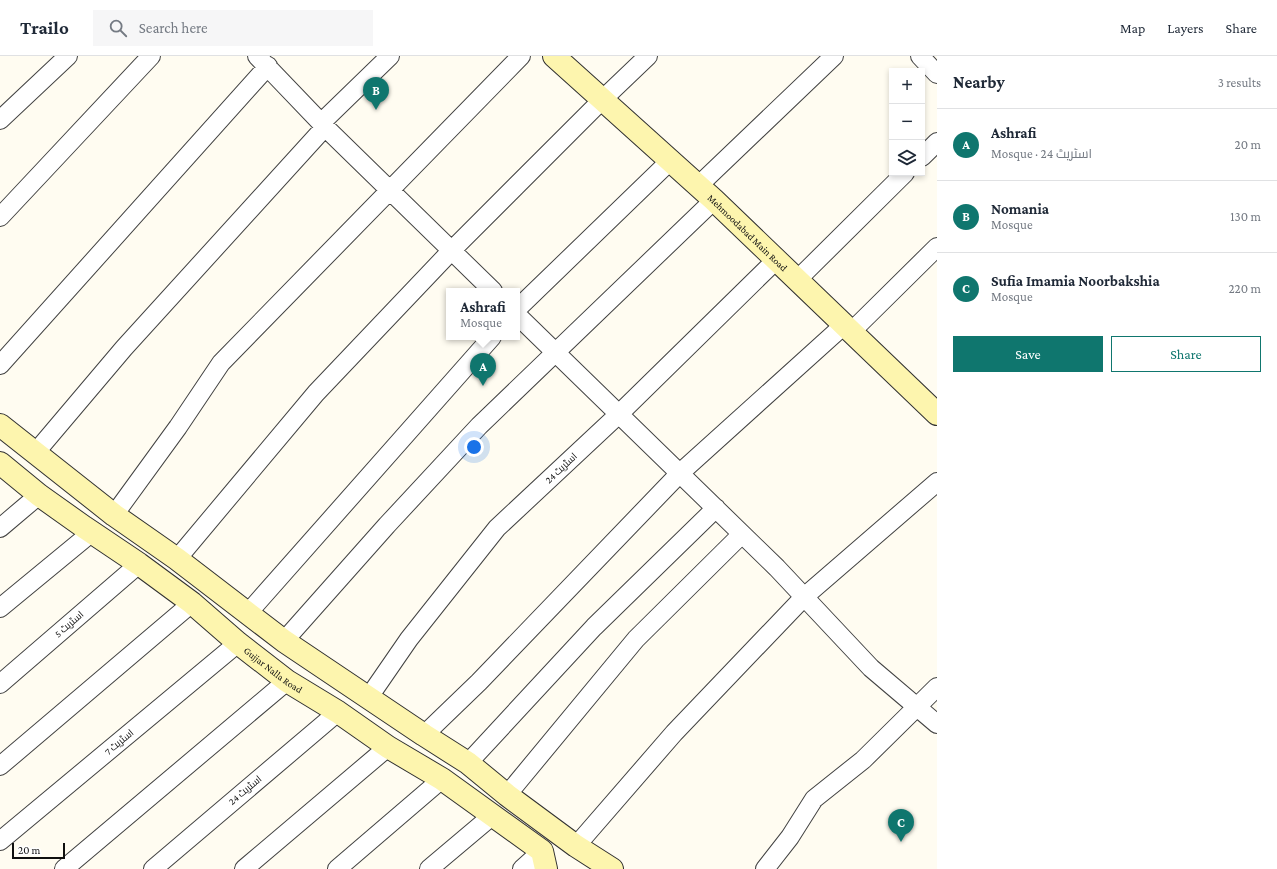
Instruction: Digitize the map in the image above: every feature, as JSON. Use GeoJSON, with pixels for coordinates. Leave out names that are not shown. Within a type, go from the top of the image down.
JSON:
{"type":"FeatureCollection","features":[{"type":"Feature","properties":{"kind":"street"},"geometry":{"type":"LineString","coordinates":[[0,120],[68,56]]}},
{"type":"Feature","properties":{"kind":"street"},"geometry":{"type":"LineString","coordinates":[[0,217],[152,56]]}},
{"type":"Feature","properties":{"kind":"street"},"geometry":{"type":"LineString","coordinates":[[36,452],[124,348],[323,125],[390,56]]}},
{"type":"Feature","properties":{"kind":"street"},"geometry":{"type":"LineString","coordinates":[[114,515],[178,427],[221,363],[521,56]]}},
{"type":"Feature","properties":{"kind":"street","name":"Mehmoodabad Main Road"},"geometry":{"type":"LineString","coordinates":[[554,56],[706,193],[937,414]]}},
{"type":"Feature","properties":{"kind":"street"},"geometry":{"type":"LineString","coordinates":[[177,559],[316,393],[451,250],[648,56]]}},
{"type":"Feature","properties":{"kind":"street"},"geometry":{"type":"LineString","coordinates":[[284,641],[479,426],[556,352],[834,56]]}},
{"type":"Feature","properties":{"kind":"street"},"geometry":{"type":"LineString","coordinates":[[920,56],[937,74]]}},
{"type":"Feature","properties":{"kind":"street"},"geometry":{"type":"LineString","coordinates":[[0,365],[264,60],[323,125],[490,288]]}},
{"type":"Feature","properties":{"kind":"street"},"geometry":{"type":"LineString","coordinates":[[925,154],[937,142]]}},
{"type":"Feature","properties":{"kind":"street"},"geometry":{"type":"LineString","coordinates":[[520,306],[670,161]]}},
{"type":"Feature","properties":{"kind":"street"},"geometry":{"type":"LineString","coordinates":[[797,280],[903,176]]}},
{"type":"Feature","properties":{"kind":"street"},"geometry":{"type":"LineString","coordinates":[[424,735],[479,682],[680,473],[848,329],[937,247]]}},
{"type":"Feature","properties":{"kind":"street","name":"اسٹریٹ 24"},"geometry":{"type":"LineString","coordinates":[[369,697],[409,639],[497,528],[618,414],[776,260]]}},
{"type":"Feature","properties":{"kind":"street"},"geometry":{"type":"LineString","coordinates":[[520,318],[777,568],[871,668],[937,724]]}},
{"type":"Feature","properties":{"kind":"street"},"geometry":{"type":"LineString","coordinates":[[248,613],[489,340]]}},
{"type":"Feature","properties":{"kind":"street"},"geometry":{"type":"LineString","coordinates":[[0,425],[114,515],[177,559],[284,641],[468,763],[507,795],[576,846],[612,869]]}},
{"type":"Feature","properties":{"kind":"street","name":"Gujjar Nalla Road"},"geometry":{"type":"LineString","coordinates":[[0,463],[39,495],[91,533],[139,564],[192,603],[238,643],[287,681],[338,712],[388,747],[442,779],[493,815],[544,860]]}},
{"type":"Feature","properties":{"kind":"street"},"geometry":{"type":"LineString","coordinates":[[576,846],[674,733],[804,597],[937,482]]}},
{"type":"Feature","properties":{"kind":"street"},"geometry":{"type":"LineString","coordinates":[[0,528],[39,495]]}},
{"type":"Feature","properties":{"kind":"street"},"geometry":{"type":"LineString","coordinates":[[468,763],[594,627],[716,508]]}},
{"type":"Feature","properties":{"kind":"street"},"geometry":{"type":"LineString","coordinates":[[0,608],[91,533]]}},
{"type":"Feature","properties":{"kind":"street"},"geometry":{"type":"LineString","coordinates":[[507,795],[636,639],[742,534]]}},
{"type":"Feature","properties":{"kind":"street","name":"اسٹریٹ 5"},"geometry":{"type":"LineString","coordinates":[[0,684],[139,564]]}},
{"type":"Feature","properties":{"kind":"street"},"geometry":{"type":"LineString","coordinates":[[0,766],[192,603]]}},
{"type":"Feature","properties":{"kind":"street","name":"اسٹریٹ 7"},"geometry":{"type":"LineString","coordinates":[[0,841],[238,643]]}},
{"type":"Feature","properties":{"kind":"street"},"geometry":{"type":"LineString","coordinates":[[64,869],[287,681]]}},
{"type":"Feature","properties":{"kind":"street"},"geometry":{"type":"LineString","coordinates":[[765,869],[790,837],[814,799],[863,760],[937,687]]}},
{"type":"Feature","properties":{"kind":"street","name":"اسٹریٹ 24"},"geometry":{"type":"LineString","coordinates":[[153,869],[338,712]]}},
{"type":"Feature","properties":{"kind":"street"},"geometry":{"type":"LineString","coordinates":[[244,869],[388,747]]}},
{"type":"Feature","properties":{"kind":"street"},"geometry":{"type":"LineString","coordinates":[[337,869],[442,779]]}},
{"type":"Feature","properties":{"kind":"street"},"geometry":{"type":"LineString","coordinates":[[429,869],[493,815]]}},
{"type":"Feature","properties":{"kind":"street"},"geometry":{"type":"LineString","coordinates":[[522,869],[544,860]]}},
{"type":"Feature","properties":{"kind":"place","name":"Nomania"},"geometry":{"type":"Point","coordinates":[376,110]}},
{"type":"Feature","properties":{"kind":"place","name":"Ashrafi"},"geometry":{"type":"Point","coordinates":[483,386]}},
{"type":"Feature","properties":{"kind":"place","name":"Sufia Imamia Noorbakshia"},"geometry":{"type":"Point","coordinates":[901,842]}}]}
